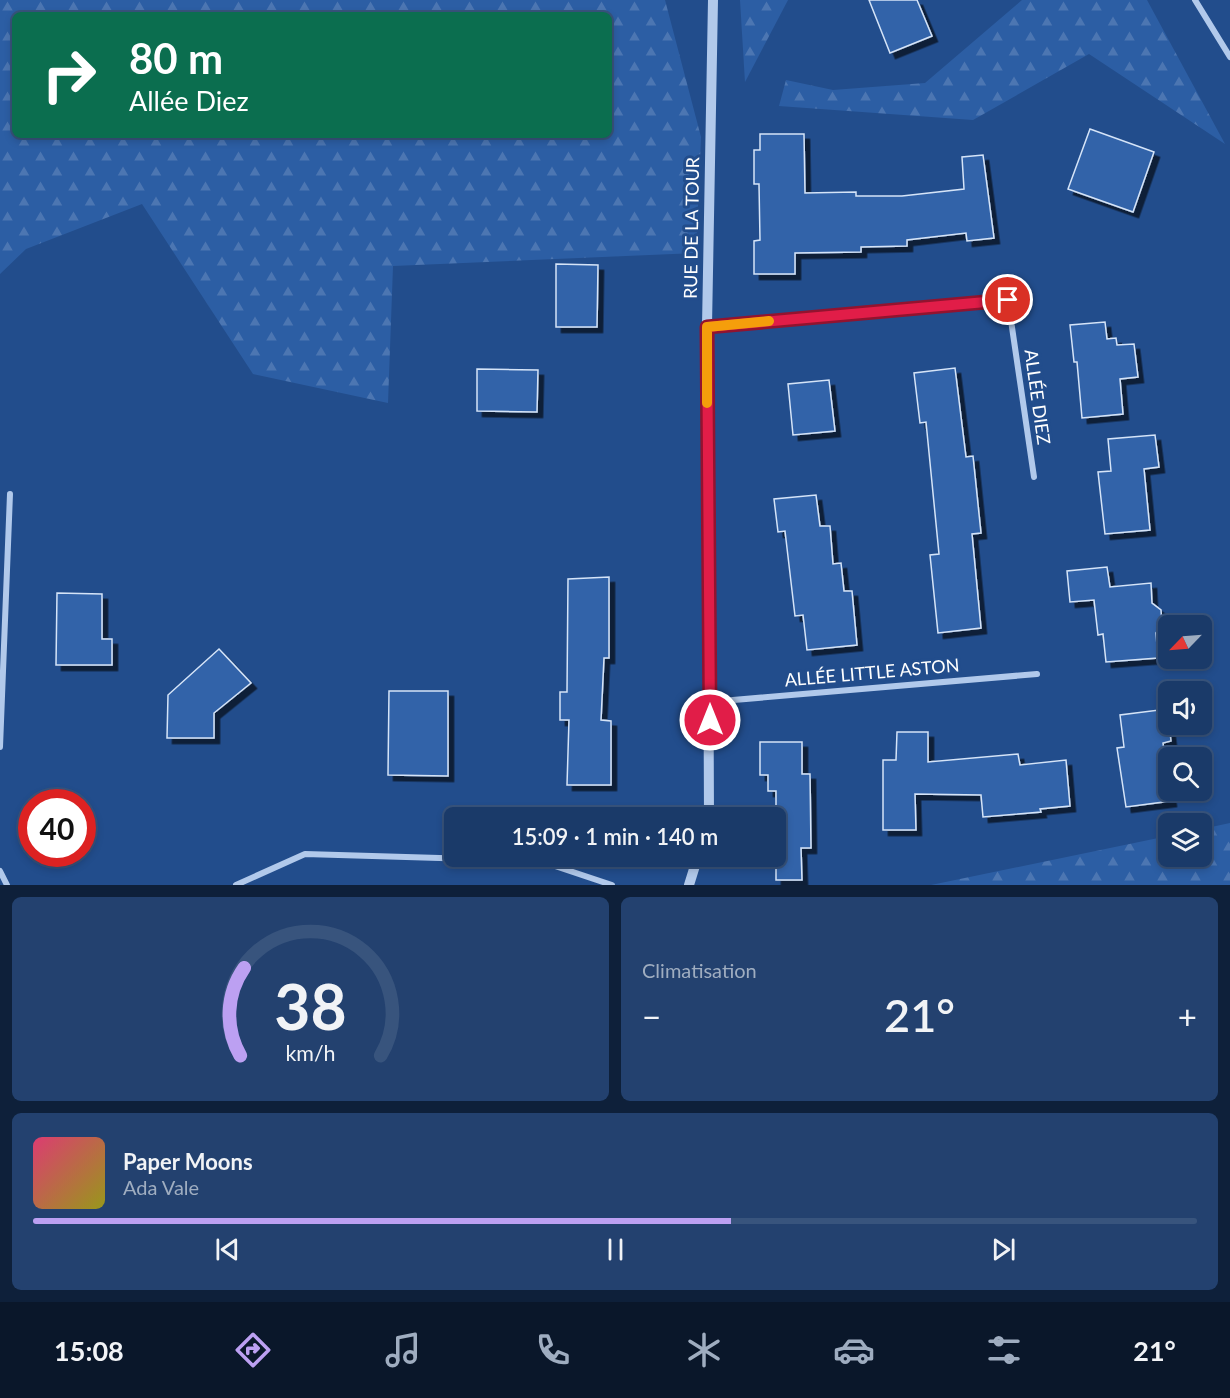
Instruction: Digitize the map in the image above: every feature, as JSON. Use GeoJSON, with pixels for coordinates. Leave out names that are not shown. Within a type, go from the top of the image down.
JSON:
{"type":"FeatureCollection","features":[{"type":"Feature","properties":{"kind":"street","name":"RUE DE LA TOUR"},"geometry":{"type":"LineString","coordinates":[[709,807],[707,327],[713,0]]}},
{"type":"Feature","properties":{"kind":"street"},"geometry":{"type":"LineString","coordinates":[[1196,0],[1230,57]]}},
{"type":"Feature","properties":{"kind":"street","name":"ALLÉE DIEZ"},"geometry":{"type":"LineString","coordinates":[[707,327],[1008,300],[1034,477]]}},
{"type":"Feature","properties":{"kind":"street"},"geometry":{"type":"LineString","coordinates":[[0,747],[10,495]]}},
{"type":"Feature","properties":{"kind":"street","name":"ALLÉE LITTLE ASTON"},"geometry":{"type":"LineString","coordinates":[[710,702],[1037,674]]}},
{"type":"Feature","properties":{"kind":"street"},"geometry":{"type":"LineString","coordinates":[[236,885],[305,854],[473,859],[552,866],[612,885]]}},
{"type":"Feature","properties":{"kind":"street"},"geometry":{"type":"LineString","coordinates":[[689,885],[695,867]]}},
{"type":"Feature","properties":{"kind":"street"},"geometry":{"type":"LineString","coordinates":[[0,871],[7,885]]}},
{"type":"Feature","properties":{"kind":"green space"},"geometry":{"type":"Polygon","coordinates":[[[0,0],[665,0],[701,137],[696,253],[393,266],[388,403],[253,374],[142,204],[26,249],[0,274],[0,0]]]}},
{"type":"Feature","properties":{"kind":"green space"},"geometry":{"type":"Polygon","coordinates":[[[740,0],[788,0],[745,82],[740,0]]]}},
{"type":"Feature","properties":{"kind":"green space"},"geometry":{"type":"Polygon","coordinates":[[[1022,0],[1147,0],[1225,144],[1089,54],[973,120],[779,106],[786,80],[833,90],[925,83],[1022,0]]]}},
{"type":"Feature","properties":{"kind":"green space"},"geometry":{"type":"Polygon","coordinates":[[[1230,823],[1230,885],[931,885],[1158,838],[1158,867],[1212,867],[1212,827],[1230,823]]]}},
{"type":"Feature","properties":{"kind":"building"},"geometry":{"type":"Polygon","coordinates":[[[869,0],[917,0],[932,36],[890,53],[869,0]]]}},
{"type":"Feature","properties":{"kind":"building"},"geometry":{"type":"Polygon","coordinates":[[[1090,129],[1154,152],[1133,212],[1068,189],[1090,129]]]}},
{"type":"Feature","properties":{"kind":"building"},"geometry":{"type":"Polygon","coordinates":[[[760,134],[804,134],[805,193],[856,192],[856,196],[902,196],[964,189],[962,157],[983,155],[994,238],[967,241],[966,233],[907,240],[907,246],[861,247],[861,252],[795,253],[795,274],[754,274],[754,241],[760,240],[759,184],[754,184],[754,150],[760,150],[760,134]]]}},
{"type":"Feature","properties":{"kind":"building"},"geometry":{"type":"Polygon","coordinates":[[[556,264],[598,265],[597,327],[556,327],[556,264]]]}},
{"type":"Feature","properties":{"kind":"building"},"geometry":{"type":"Polygon","coordinates":[[[1105,322],[1107,339],[1116,338],[1117,345],[1134,344],[1138,377],[1120,379],[1123,414],[1082,418],[1077,362],[1074,362],[1070,325],[1105,322]]]}},
{"type":"Feature","properties":{"kind":"building"},"geometry":{"type":"Polygon","coordinates":[[[955,368],[966,457],[973,456],[981,533],[972,534],[981,628],[938,633],[930,555],[939,554],[926,422],[920,423],[914,373],[955,368]]]}},
{"type":"Feature","properties":{"kind":"building"},"geometry":{"type":"Polygon","coordinates":[[[477,369],[538,370],[537,412],[477,411],[477,369]]]}},
{"type":"Feature","properties":{"kind":"building"},"geometry":{"type":"Polygon","coordinates":[[[829,380],[835,431],[793,435],[788,384],[829,380]]]}},
{"type":"Feature","properties":{"kind":"building"},"geometry":{"type":"Polygon","coordinates":[[[1155,435],[1159,467],[1144,469],[1150,530],[1105,534],[1098,472],[1111,471],[1108,439],[1155,435]]]}},
{"type":"Feature","properties":{"kind":"building"},"geometry":{"type":"Polygon","coordinates":[[[816,495],[820,526],[830,526],[833,564],[841,563],[844,591],[852,591],[857,645],[807,650],[803,615],[795,616],[785,531],[778,532],[774,499],[816,495]]]}},
{"type":"Feature","properties":{"kind":"building"},"geometry":{"type":"Polygon","coordinates":[[[1107,567],[1110,587],[1151,583],[1152,603],[1161,610],[1161,615],[1158,615],[1156,633],[1158,658],[1106,662],[1103,634],[1098,635],[1094,600],[1070,602],[1067,571],[1107,567]]]}},
{"type":"Feature","properties":{"kind":"building"},"geometry":{"type":"Polygon","coordinates":[[[609,577],[609,658],[604,658],[601,720],[611,721],[611,785],[567,785],[569,720],[560,720],[560,692],[567,692],[568,579],[609,577]]]}},
{"type":"Feature","properties":{"kind":"building"},"geometry":{"type":"Polygon","coordinates":[[[57,593],[102,594],[102,639],[112,639],[112,665],[56,665],[57,593]]]}},
{"type":"Feature","properties":{"kind":"building"},"geometry":{"type":"Polygon","coordinates":[[[219,649],[251,683],[214,713],[214,738],[167,738],[168,695],[219,649]]]}},
{"type":"Feature","properties":{"kind":"building"},"geometry":{"type":"Polygon","coordinates":[[[389,691],[448,691],[448,776],[388,775],[389,691]]]}},
{"type":"Feature","properties":{"kind":"building"},"geometry":{"type":"Polygon","coordinates":[[[1158,710],[1158,735],[1170,735],[1171,741],[1163,743],[1164,747],[1158,747],[1158,801],[1171,801],[1126,807],[1117,748],[1124,747],[1120,715],[1158,710]]]}},
{"type":"Feature","properties":{"kind":"building"},"geometry":{"type":"Polygon","coordinates":[[[897,732],[928,732],[928,762],[1018,754],[1020,765],[1066,760],[1070,806],[1040,809],[1041,812],[983,817],[981,795],[915,794],[916,830],[883,830],[883,760],[896,760],[897,732]]]}},
{"type":"Feature","properties":{"kind":"building"},"geometry":{"type":"Polygon","coordinates":[[[760,742],[802,742],[802,774],[810,774],[811,848],[801,848],[802,880],[776,880],[776,867],[786,867],[786,807],[776,807],[776,791],[768,791],[768,775],[760,775],[760,742]]]}},
{"type":"Feature","properties":{"kind":"slow traffic"},"geometry":{"type":"LineString","coordinates":[[707,403],[707,327],[769,321]]}},
{"type":"Feature","properties":{"kind":"route"},"geometry":{"type":"LineString","coordinates":[[710,720],[707,327],[1008,300]]}}]}
